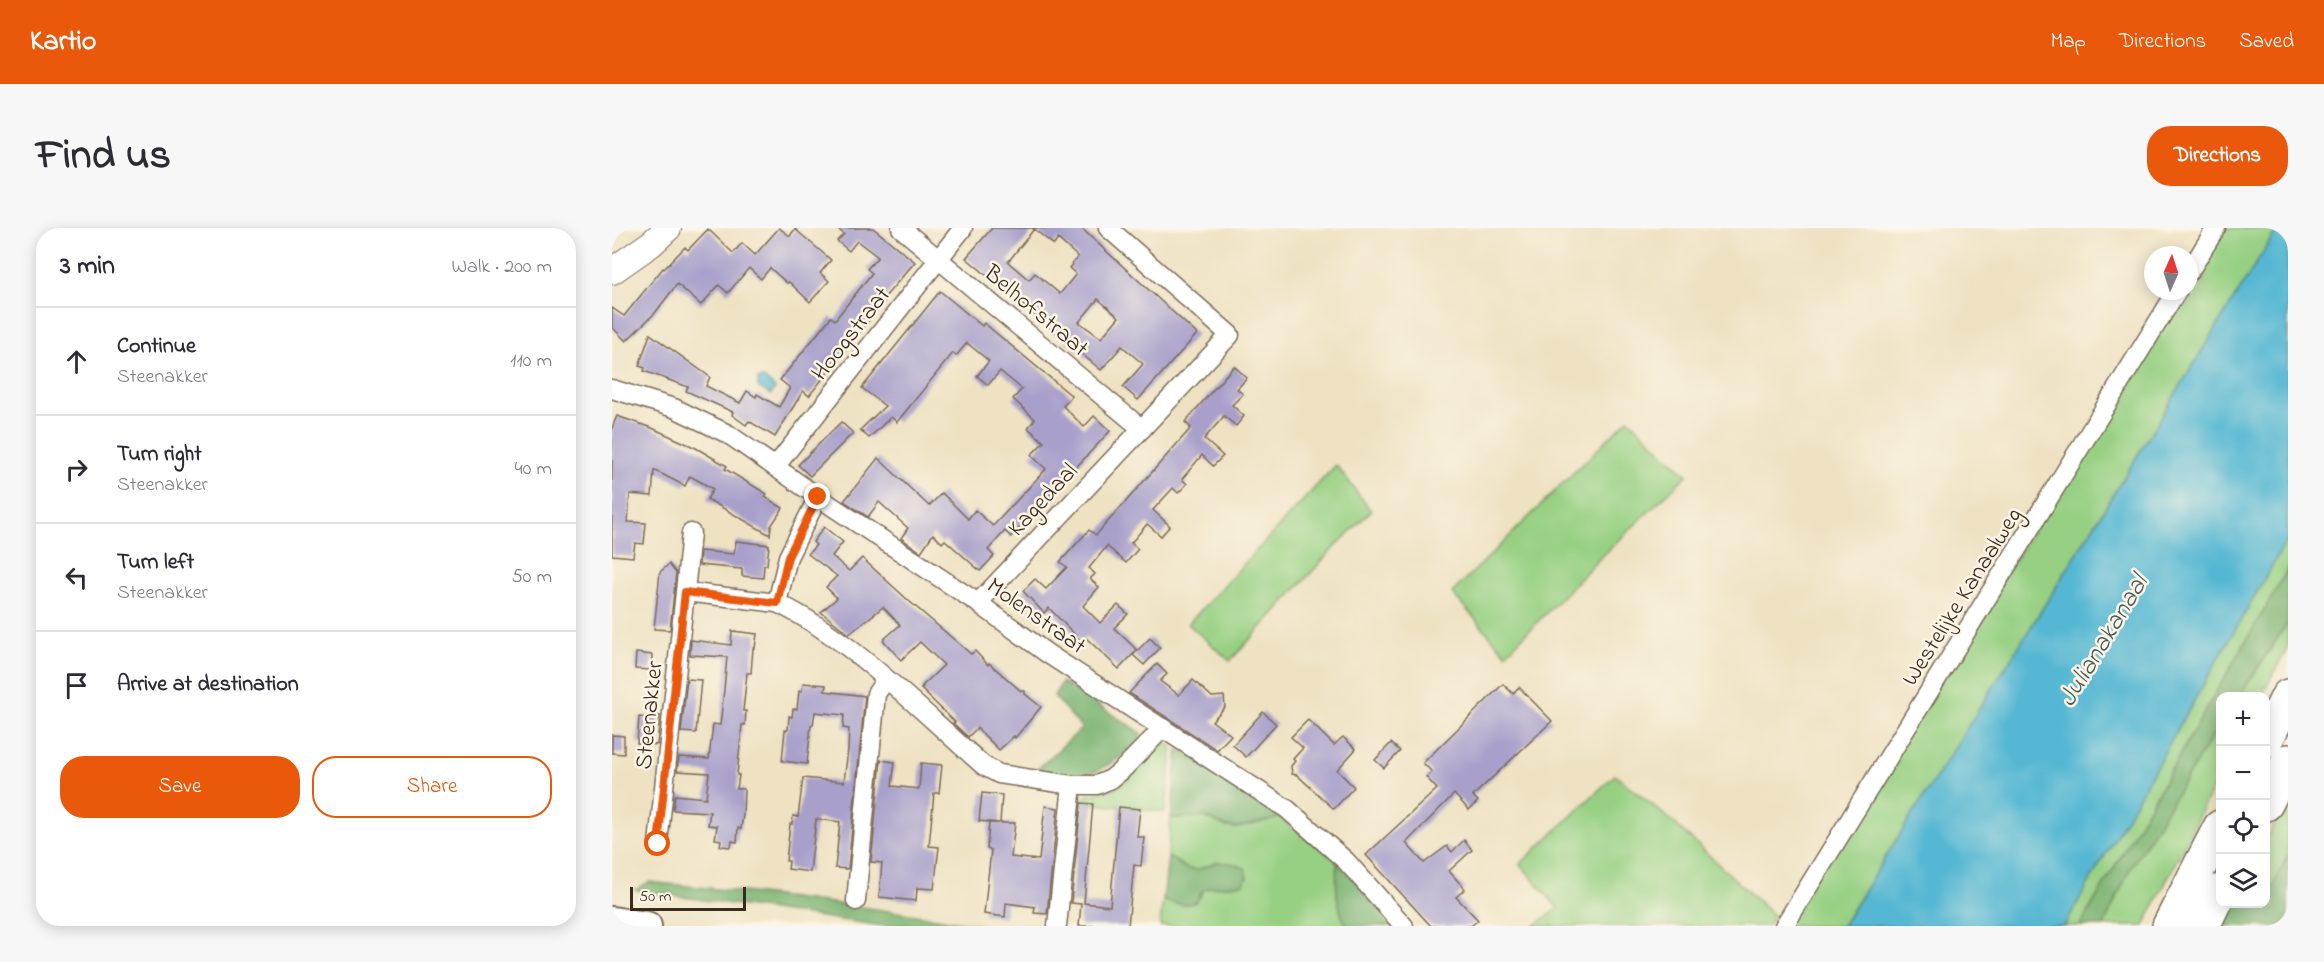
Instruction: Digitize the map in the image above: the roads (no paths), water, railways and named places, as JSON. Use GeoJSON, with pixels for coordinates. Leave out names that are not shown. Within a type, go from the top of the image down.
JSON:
{"type":"FeatureCollection","features":[{"type":"Feature","properties":{"kind":"highway"},"geometry":{"type":"LineString","coordinates":[[2270,730],[2288,696]]}},
{"type":"Feature","properties":{"kind":"highway"},"geometry":{"type":"LineString","coordinates":[[2267,800],[2288,761]]}},
{"type":"Feature","properties":{"kind":"highway"},"geometry":{"type":"LineString","coordinates":[[2169,926],[2216,835]]}},
{"type":"Feature","properties":{"kind":"highway"},"geometry":{"type":"LineString","coordinates":[[2203,926],[2216,899]]}},
{"type":"Feature","properties":{"kind":"main road"},"geometry":{"type":"LineString","coordinates":[[612,921],[647,926]]}},
{"type":"Feature","properties":{"kind":"street"},"geometry":{"type":"LineString","coordinates":[[612,271],[652,243],[668,228]]}},
{"type":"Feature","properties":{"kind":"street","name":"Belhofstraat"},"geometry":{"type":"LineString","coordinates":[[901,228],[1142,429]]}},
{"type":"Feature","properties":{"kind":"street","name":"Hoogstraat"},"geometry":{"type":"LineString","coordinates":[[775,467],[963,228]]}},
{"type":"Feature","properties":{"kind":"street","name":"Kagedaal"},"geometry":{"type":"LineString","coordinates":[[978,603],[1230,335],[1108,228]]}},
{"type":"Feature","properties":{"kind":"street"},"geometry":{"type":"LineString","coordinates":[[2198,257],[2216,228]]}},
{"type":"Feature","properties":{"kind":"street","name":"Westelijke Kanaalweg"},"geometry":{"type":"LineString","coordinates":[[1784,926],[2171,300]]}},
{"type":"Feature","properties":{"kind":"street","name":"Molenstraat"},"geometry":{"type":"LineString","coordinates":[[612,389],[674,408],[728,434],[978,603],[1048,654],[1287,809],[1346,861],[1404,926]]}},
{"type":"Feature","properties":{"kind":"street"},"geometry":{"type":"LineString","coordinates":[[777,603],[788,557],[818,497]]}},
{"type":"Feature","properties":{"kind":"street","name":"Steenakker"},"geometry":{"type":"LineString","coordinates":[[658,844],[692,532]]}},
{"type":"Feature","properties":{"kind":"street"},"geometry":{"type":"LineString","coordinates":[[685,592],[777,603],[825,631],[886,679],[984,766],[999,774],[1072,784],[1097,784],[1111,779],[1163,728]]}},
{"type":"Feature","properties":{"kind":"street"},"geometry":{"type":"LineString","coordinates":[[856,901],[876,694],[886,679]]}},
{"type":"Feature","properties":{"kind":"street"},"geometry":{"type":"LineString","coordinates":[[1057,926],[1072,784]]}},
{"type":"Feature","properties":{"kind":"water","name":"Julianakanaal"},"geometry":{"type":"Polygon","coordinates":[[[2278,228],[2288,228],[2288,538],[2064,926],[1842,926],[2053,592],[2278,228]]]}},
{"type":"Feature","properties":{"kind":"water"},"geometry":{"type":"Polygon","coordinates":[[[764,378],[775,388],[771,395],[758,387],[758,379],[764,378]]]}}]}
